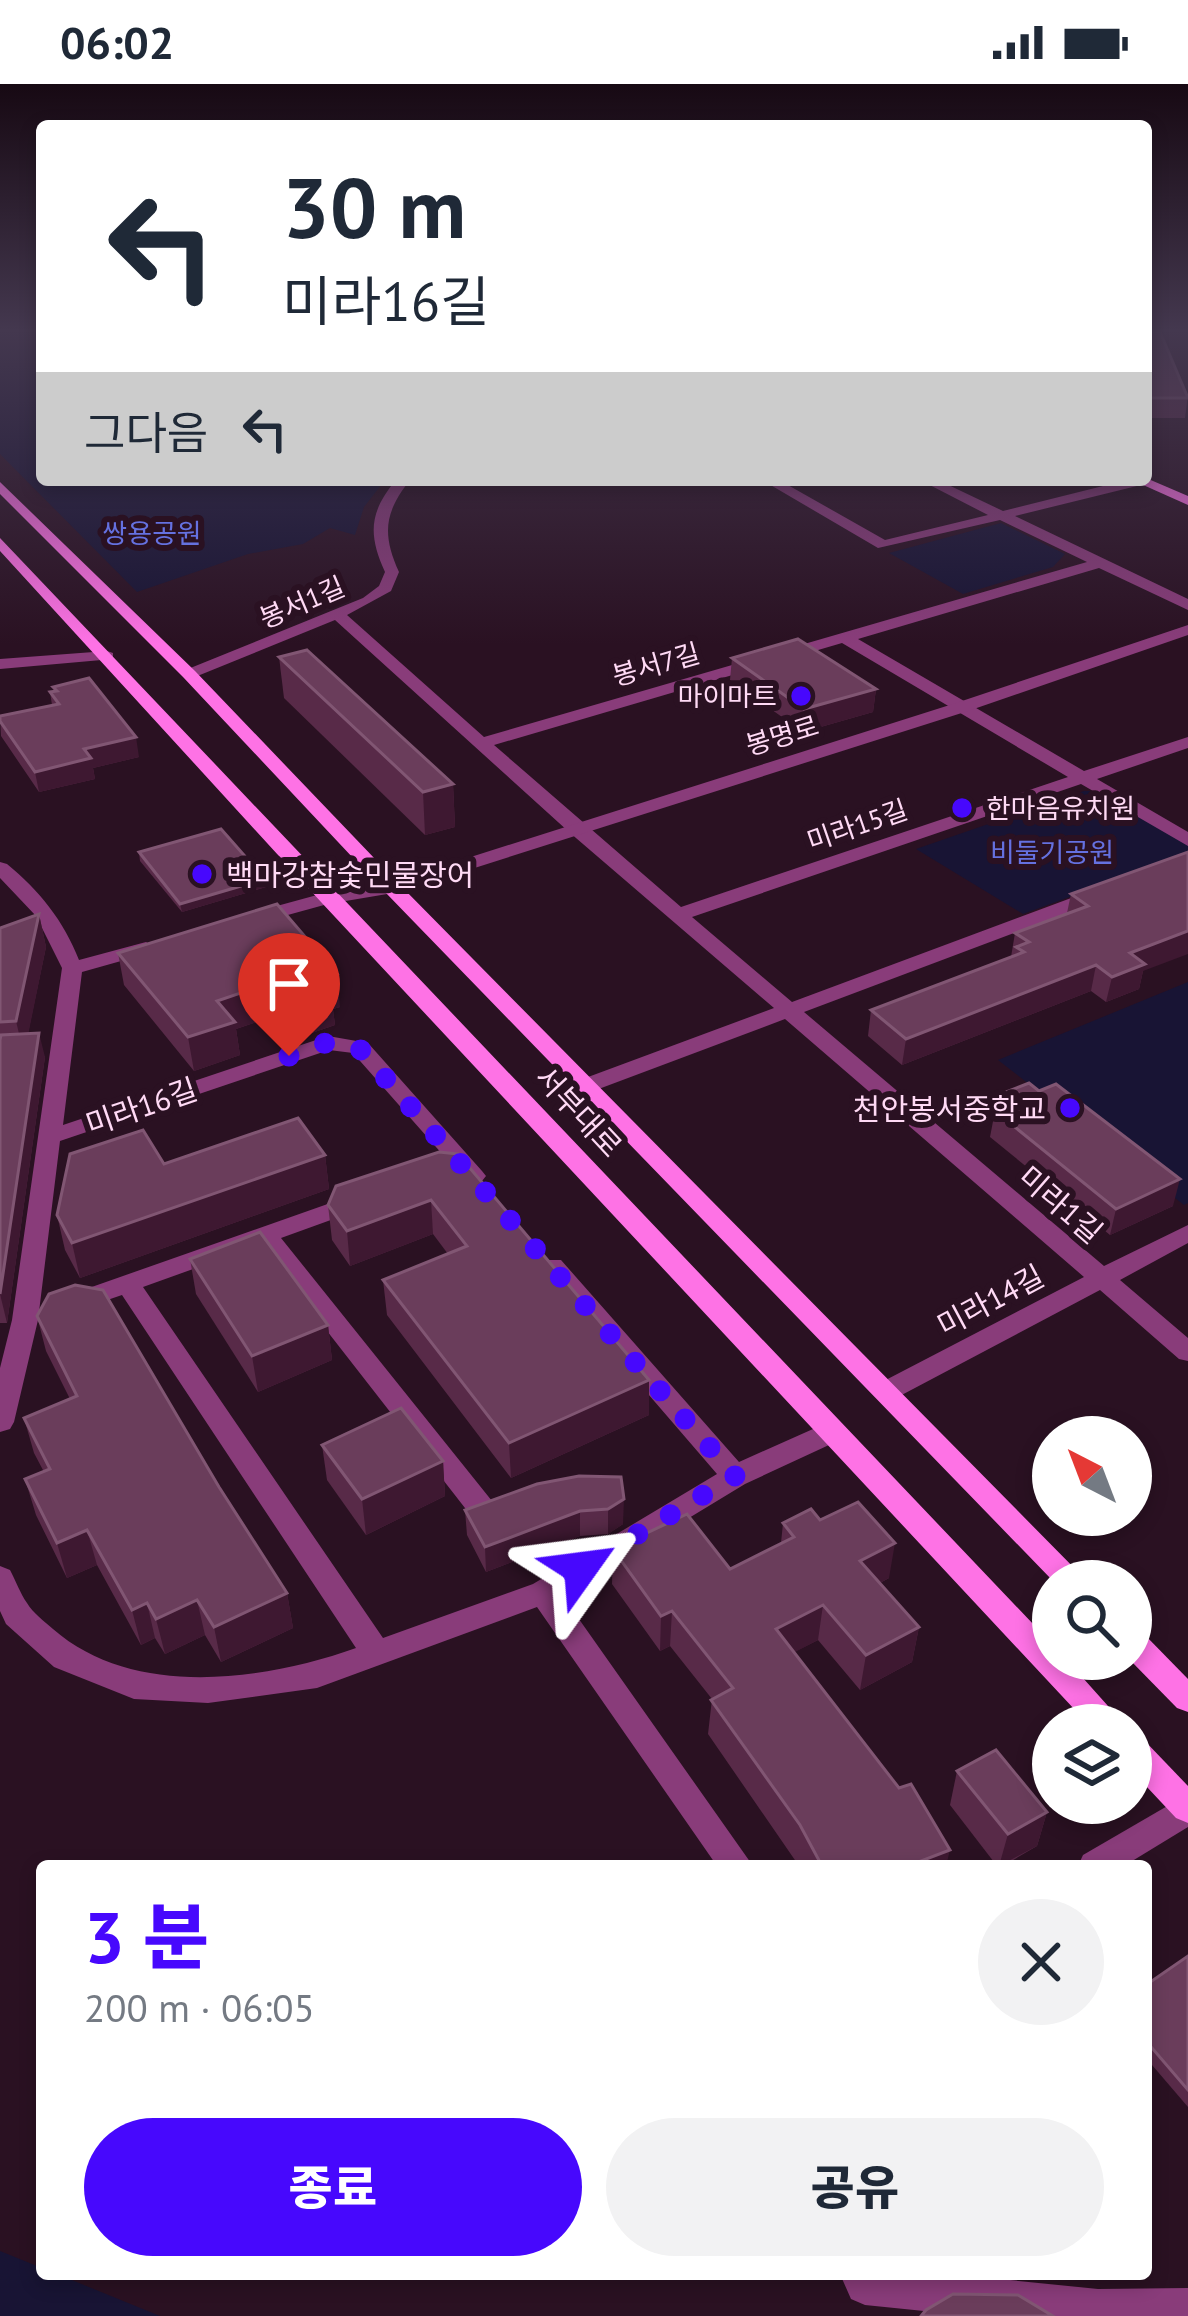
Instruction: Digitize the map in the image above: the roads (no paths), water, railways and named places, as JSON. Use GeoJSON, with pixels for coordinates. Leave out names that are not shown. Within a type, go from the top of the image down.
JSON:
{"type":"FeatureCollection","features":[{"type":"Feature","properties":{"kind":"main road"},"geometry":{"type":"LineString","coordinates":[[1152,471],[1188,486]]}},
{"type":"Feature","properties":{"kind":"main road"},"geometry":{"type":"LineString","coordinates":[[1152,485],[1188,501]]}},
{"type":"Feature","properties":{"kind":"main road","name":"서부대로"},"geometry":{"type":"LineString","coordinates":[[0,487],[189,674],[392,888],[1052,1560]]}},
{"type":"Feature","properties":{"kind":"main road","name":"서부대로"},"geometry":{"type":"LineString","coordinates":[[0,542],[328,898],[1089,1704]]}},
{"type":"Feature","properties":{"kind":"main road"},"geometry":{"type":"LineString","coordinates":[[1152,1662],[1188,1699]]}},
{"type":"Feature","properties":{"kind":"main road"},"geometry":{"type":"LineString","coordinates":[[1152,1770],[1188,1809]]}},
{"type":"Feature","properties":{"kind":"street","name":"봉서1길"},"geometry":{"type":"LineString","coordinates":[[189,674],[337,614],[386,588],[392,572],[376,539],[382,503],[398,486]]}},
{"type":"Feature","properties":{"kind":"street"},"geometry":{"type":"LineString","coordinates":[[780,486],[883,545],[1115,486]]}},
{"type":"Feature","properties":{"kind":"street"},"geometry":{"type":"LineString","coordinates":[[939,486],[1188,605]]}},
{"type":"Feature","properties":{"kind":"street","name":"봉서7길"},"geometry":{"type":"LineString","coordinates":[[482,743],[1097,564]]}},
{"type":"Feature","properties":{"kind":"street","name":"미라1길"},"geometry":{"type":"LineString","coordinates":[[337,614],[576,828],[1188,1352]]}},
{"type":"Feature","properties":{"kind":"street","name":"봉명로"},"geometry":{"type":"LineString","coordinates":[[328,898],[392,888],[1188,630]]}},
{"type":"Feature","properties":{"kind":"street"},"geometry":{"type":"LineString","coordinates":[[845,638],[1188,840]]}},
{"type":"Feature","properties":{"kind":"street"},"geometry":{"type":"LineString","coordinates":[[0,686],[7,664],[107,656]]}},
{"type":"Feature","properties":{"kind":"street","name":"미라15길"},"geometry":{"type":"LineString","coordinates":[[680,914],[1188,742]]}},
{"type":"Feature","properties":{"kind":"street"},"geometry":{"type":"LineString","coordinates":[[0,868],[28,891],[64,940],[72,968],[179,939]]}},
{"type":"Feature","properties":{"kind":"street"},"geometry":{"type":"LineString","coordinates":[[588,1085],[1121,886]]}},
{"type":"Feature","properties":{"kind":"street"},"geometry":{"type":"LineString","coordinates":[[243,921],[328,898]]}},
{"type":"Feature","properties":{"kind":"street","name":"미라16길"},"geometry":{"type":"LineString","coordinates":[[0,1422],[25,1320],[72,968]]}},
{"type":"Feature","properties":{"kind":"street","name":"미라16길"},"geometry":{"type":"LineString","coordinates":[[52,1136],[328,1042],[359,1048],[451,1167],[493,1198]]}},
{"type":"Feature","properties":{"kind":"street"},"geometry":{"type":"LineString","coordinates":[[25,1320],[375,1195]]}},
{"type":"Feature","properties":{"kind":"street","name":"미라14길"},"geometry":{"type":"LineString","coordinates":[[887,1391],[1188,1233]]}},
{"type":"Feature","properties":{"kind":"street"},"geometry":{"type":"LineString","coordinates":[[265,1235],[482,1509]]}},
{"type":"Feature","properties":{"kind":"street"},"geometry":{"type":"LineString","coordinates":[[538,1250],[735,1476]]}},
{"type":"Feature","properties":{"kind":"street"},"geometry":{"type":"LineString","coordinates":[[127,1283],[376,1653]]}},
{"type":"Feature","properties":{"kind":"street"},"geometry":{"type":"LineString","coordinates":[[0,1578],[17,1615],[64,1658],[134,1686],[208,1690],[317,1675],[543,1592],[735,1476],[832,1432]]}},
{"type":"Feature","properties":{"kind":"street"},"geometry":{"type":"LineString","coordinates":[[543,1592],[732,1860]]}},
{"type":"Feature","properties":{"kind":"street"},"geometry":{"type":"LineString","coordinates":[[1105,1860],[1188,1809]]}},
{"type":"Feature","properties":{"kind":"street"},"geometry":{"type":"LineString","coordinates":[[863,2280],[865,2285],[1099,2312],[1188,2308]]}},
{"type":"Feature","properties":{"kind":"place","name":"마이마트"},"geometry":{"type":"Point","coordinates":[801,696]}},
{"type":"Feature","properties":{"kind":"place","name":"한마음유치원"},"geometry":{"type":"Point","coordinates":[962,808]}},
{"type":"Feature","properties":{"kind":"place","name":"백마강참숯민물장어"},"geometry":{"type":"Point","coordinates":[202,874]}},
{"type":"Feature","properties":{"kind":"place","name":"천안봉서중학교"},"geometry":{"type":"Point","coordinates":[1070,1108]}},
{"type":"Feature","properties":{"kind":"park label","name":"쌍용공원"},"geometry":{"type":"Point","coordinates":[152,533]}},
{"type":"Feature","properties":{"kind":"park label","name":"비둘기공원"},"geometry":{"type":"Point","coordinates":[1052,852]}}]}
